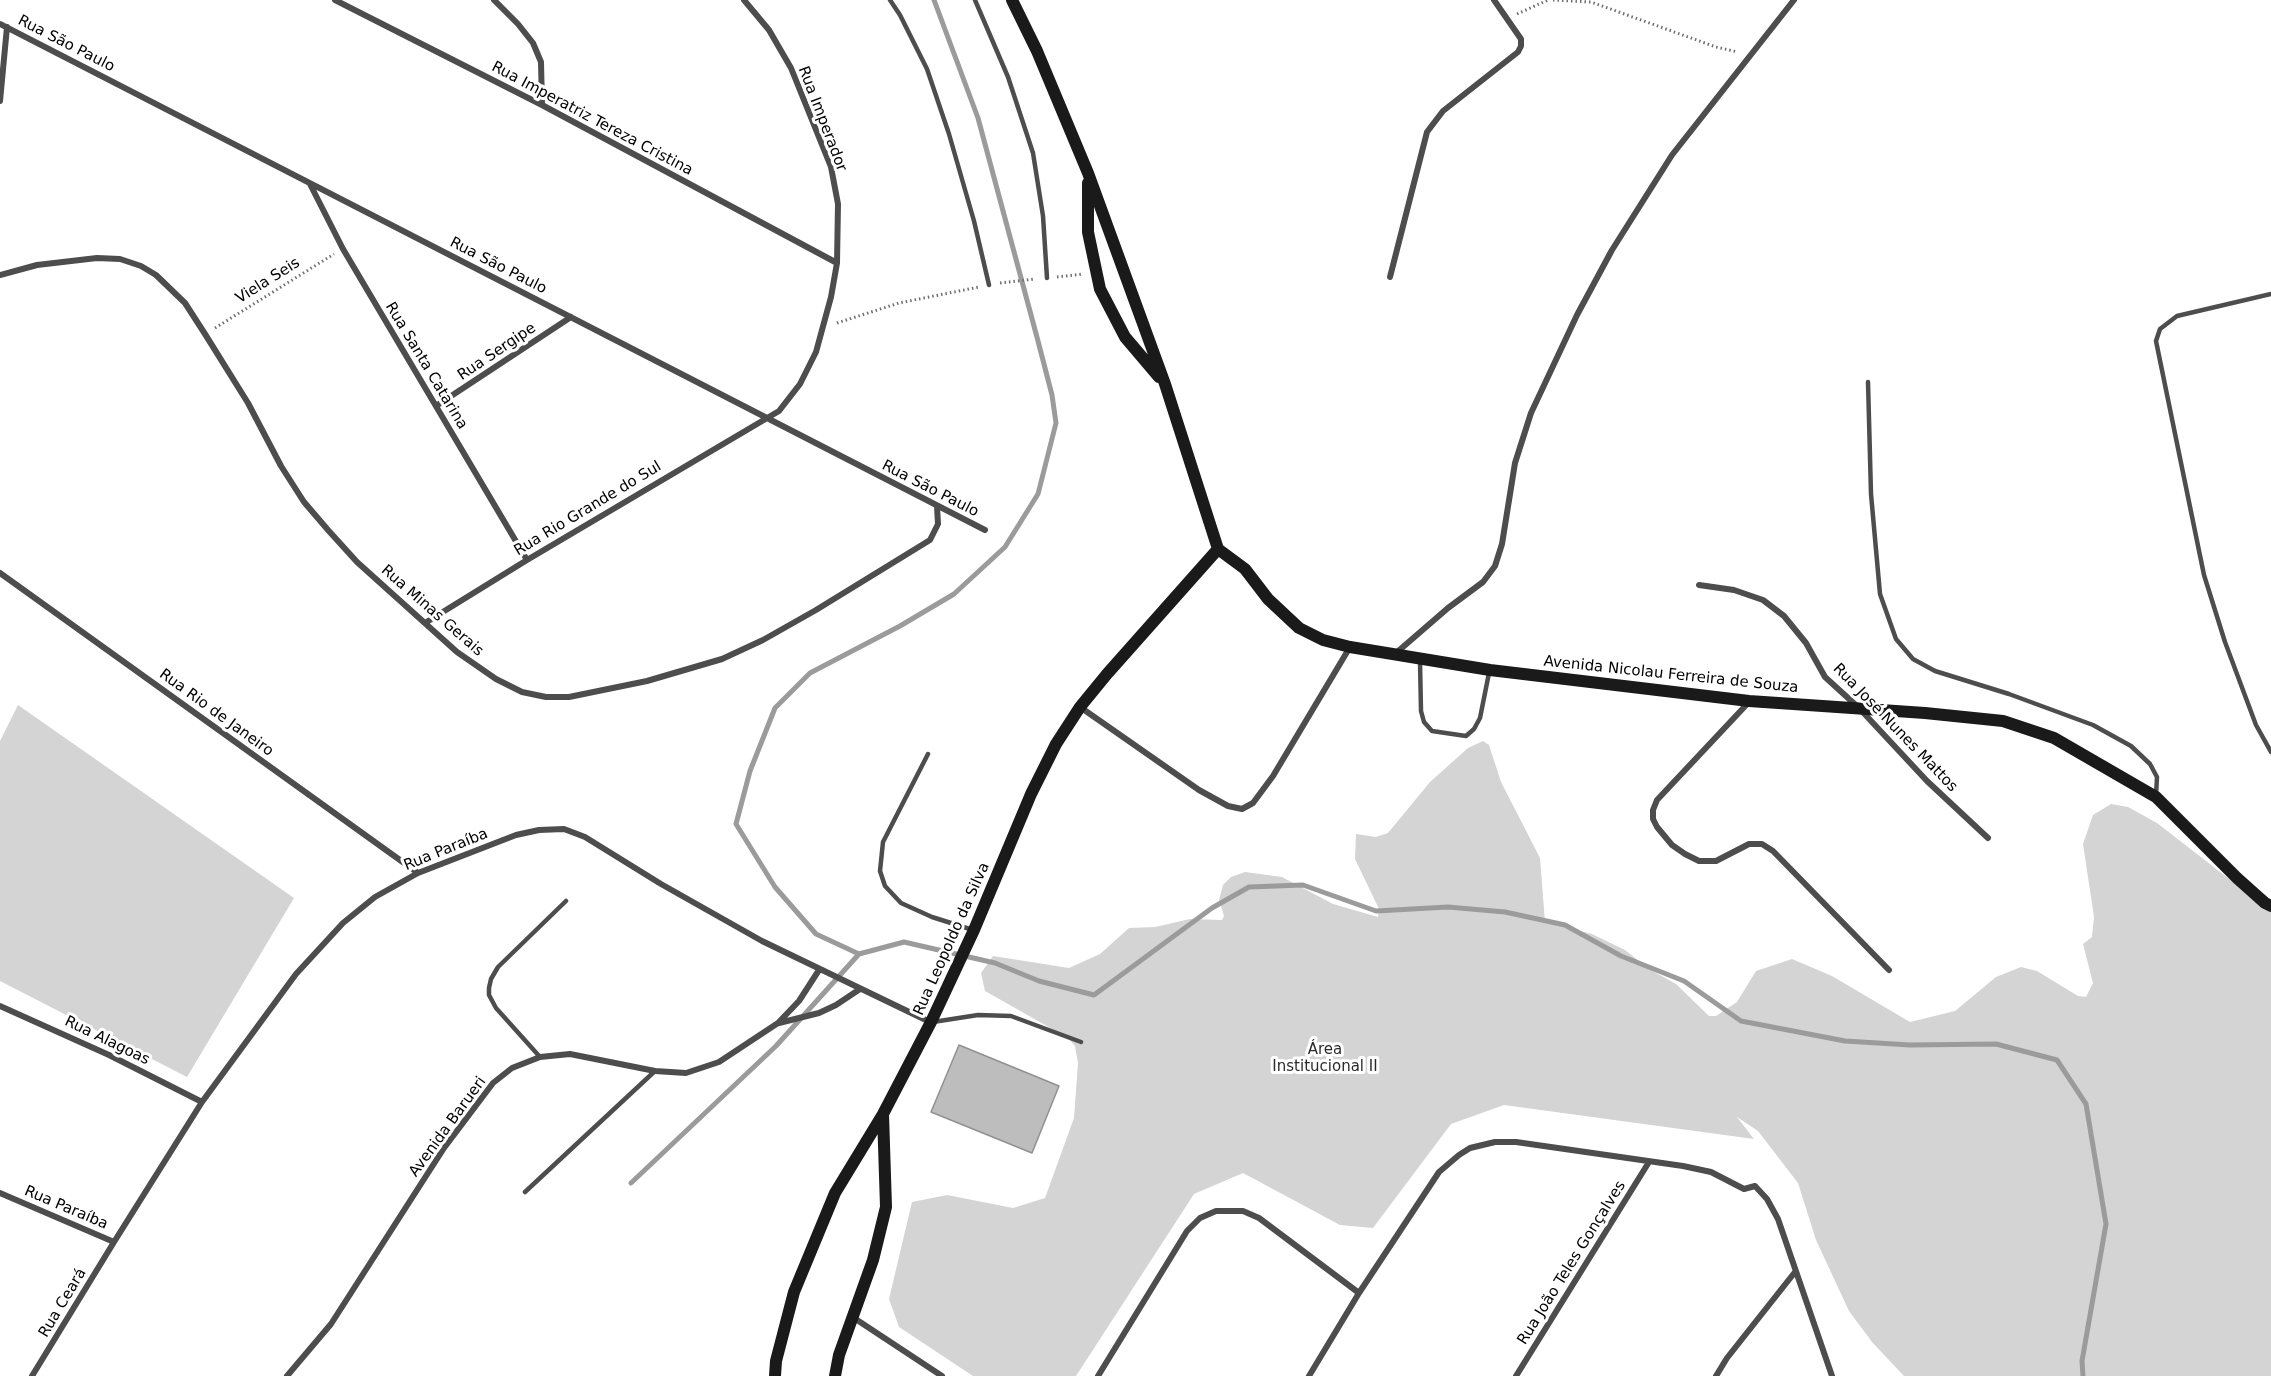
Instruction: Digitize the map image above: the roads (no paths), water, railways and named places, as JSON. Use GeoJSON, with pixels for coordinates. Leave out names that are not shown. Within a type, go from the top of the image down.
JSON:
{"type":"FeatureCollection","features":[{"type":"Feature","properties":{"kind":"street","name":"Rua Imperatriz Tereza Cristina"},"geometry":{"type":"LineString","coordinates":[[335,0],[542,105],[837,263]]}},
{"type":"Feature","properties":{"kind":"street"},"geometry":{"type":"LineString","coordinates":[[494,0],[533,43],[541,62],[542,105]]}},
{"type":"Feature","properties":{"kind":"street","name":"Rua Imperador"},"geometry":{"type":"LineString","coordinates":[[744,0],[769,30],[791,68],[831,167],[838,204],[837,263],[824,328],[816,352],[800,384],[779,411],[765,418]]}},
{"type":"Feature","properties":{"kind":"street"},"geometry":{"type":"LineString","coordinates":[[1012,0],[1088,173],[1165,384],[1218,549]]}},
{"type":"Feature","properties":{"kind":"street"},"geometry":{"type":"LineString","coordinates":[[1390,277],[1427,132],[1443,111],[1518,52],[1521,46],[1521,39],[1494,0]]}},
{"type":"Feature","properties":{"kind":"street"},"geometry":{"type":"LineString","coordinates":[[1395,654],[1448,608],[1483,582],[1495,566],[1502,544],[1515,463],[1531,413],[1577,315],[1612,250],[1672,155],[1794,0]]}},
{"type":"Feature","properties":{"kind":"street","name":"Rua São Paulo"},"geometry":{"type":"LineString","coordinates":[[0,24],[985,530]]}},
{"type":"Feature","properties":{"kind":"street"},"geometry":{"type":"LineString","coordinates":[[0,101],[7,27]]}},
{"type":"Feature","properties":{"kind":"street"},"geometry":{"type":"LineString","coordinates":[[1088,173],[1088,232],[1100,289],[1125,337],[1165,384]]}},
{"type":"Feature","properties":{"kind":"street","name":"Rua Santa Catarina"},"geometry":{"type":"LineString","coordinates":[[309,183],[343,249],[527,560]]}},
{"type":"Feature","properties":{"kind":"street","name":"Rua Minas Gerais"},"geometry":{"type":"LineString","coordinates":[[0,275],[37,265],[97,258],[120,260],[141,266],[170,286],[185,303],[248,403],[281,465],[304,502],[357,561],[457,652],[496,679],[522,692],[546,697],[569,697],[647,681],[722,659],[763,640],[816,610],[930,540],[938,524],[937,506]]}},
{"type":"Feature","properties":{"kind":"street","name":"Rua Sergipe"},"geometry":{"type":"LineString","coordinates":[[436,406],[570,317]]}},
{"type":"Feature","properties":{"kind":"street","name":"Rua Rio Grande do Sul"},"geometry":{"type":"LineString","coordinates":[[424,623],[765,418]]}},
{"type":"Feature","properties":{"kind":"street","name":"Avenida Nicolau Ferreira de Souza"},"geometry":{"type":"LineString","coordinates":[[1218,549],[1245,569],[1268,599],[1299,628],[1323,640],[1350,647],[1490,670],[1749,701],[2003,721],[2054,738],[2156,797],[2236,878],[2271,906]]}},
{"type":"Feature","properties":{"kind":"street","name":"Rua Leopoldo da Silva"},"geometry":{"type":"LineString","coordinates":[[775,1376],[776,1361],[794,1292],[835,1193],[884,1114],[931,1022],[975,930],[1031,794],[1056,744],[1080,707],[1218,549]]}},
{"type":"Feature","properties":{"kind":"street","name":"Rua Rio de Janeiro"},"geometry":{"type":"LineString","coordinates":[[0,573],[418,873]]}},
{"type":"Feature","properties":{"kind":"street","name":"Rua José Nunes Mattos"},"geometry":{"type":"LineString","coordinates":[[1699,585],[1734,590],[1763,600],[1784,616],[1806,643],[1825,677],[1859,708],[1927,781],[1988,838]]}},
{"type":"Feature","properties":{"kind":"street"},"geometry":{"type":"LineString","coordinates":[[1080,707],[1199,790],[1228,806],[1242,809],[1253,803],[1273,776],[1350,647]]}},
{"type":"Feature","properties":{"kind":"street"},"geometry":{"type":"LineString","coordinates":[[1749,701],[1657,800],[1653,810],[1653,819],[1657,827],[1672,845],[1699,861],[1709,863],[1724,858],[1749,844],[1762,844],[1773,851],[1888,970]]}},
{"type":"Feature","properties":{"kind":"street","name":"Rua Paraíba"},"geometry":{"type":"LineString","coordinates":[[0,1192],[114,1242],[202,1102],[296,974],[343,922],[375,897],[418,873],[516,835],[539,830],[564,830],[585,837],[691,901],[819,970],[931,1022]]}},
{"type":"Feature","properties":{"kind":"street","name":"Avenida Barueri"},"geometry":{"type":"LineString","coordinates":[[287,1376],[331,1324],[444,1148],[494,1083],[512,1068],[540,1057],[570,1054],[655,1071],[686,1073],[719,1062],[778,1023],[799,1001],[819,970]]}},
{"type":"Feature","properties":{"kind":"street","name":"Avenida Barueri"},"geometry":{"type":"LineString","coordinates":[[778,1023],[819,1013],[860,989]]}},
{"type":"Feature","properties":{"kind":"street","name":"Rua Alagoas"},"geometry":{"type":"LineString","coordinates":[[0,1006],[110,1054],[202,1102]]}},
{"type":"Feature","properties":{"kind":"street"},"geometry":{"type":"LineString","coordinates":[[835,1376],[839,1355],[873,1260],[886,1207],[884,1114]]}},
{"type":"Feature","properties":{"kind":"street"},"geometry":{"type":"LineString","coordinates":[[1309,1376],[1359,1293],[1439,1172],[1470,1148],[1495,1142],[1516,1142],[1712,1172],[1744,1189],[1755,1186],[1773,1208],[1784,1233],[1795,1272],[1832,1376]]}},
{"type":"Feature","properties":{"kind":"street","name":"Rua João Teles Gonçalves"},"geometry":{"type":"LineString","coordinates":[[1516,1376],[1649,1162]]}},
{"type":"Feature","properties":{"kind":"street"},"geometry":{"type":"LineString","coordinates":[[1098,1376],[1187,1231],[1200,1218],[1216,1211],[1234,1209],[1259,1218],[1359,1293]]}},
{"type":"Feature","properties":{"kind":"street","name":"Rua Ceará"},"geometry":{"type":"LineString","coordinates":[[32,1376],[114,1242]]}},
{"type":"Feature","properties":{"kind":"street"},"geometry":{"type":"LineString","coordinates":[[1716,1376],[1727,1358],[1795,1272]]}},
{"type":"Feature","properties":{"kind":"street"},"geometry":{"type":"LineString","coordinates":[[854,1318],[942,1376]]}},
{"type":"Feature","properties":{"kind":"lane"},"geometry":{"type":"LineString","coordinates":[[890,0],[927,69],[955,156],[989,285]]}},
{"type":"Feature","properties":{"kind":"lane"},"geometry":{"type":"LineString","coordinates":[[975,0],[1008,77],[1033,153],[1043,216],[1047,278]]}},
{"type":"Feature","properties":{"kind":"lane"},"geometry":{"type":"LineString","coordinates":[[2271,294],[2177,316],[2160,329],[2156,341],[2204,575],[2225,642],[2256,725],[2271,752]]}},
{"type":"Feature","properties":{"kind":"lane"},"geometry":{"type":"LineString","coordinates":[[1868,382],[1871,494],[1880,594],[1896,639],[1912,659],[1935,671],[2009,694],[2093,725],[2131,746],[2151,764],[2157,777],[2156,797]]}},
{"type":"Feature","properties":{"kind":"lane"},"geometry":{"type":"LineString","coordinates":[[1420,658],[1421,711],[1424,722],[1432,730],[1466,736],[1474,729],[1480,718],[1490,670]]}},
{"type":"Feature","properties":{"kind":"lane"},"geometry":{"type":"LineString","coordinates":[[928,754],[883,842],[880,871],[885,886],[901,903],[932,917],[975,930]]}},
{"type":"Feature","properties":{"kind":"lane"},"geometry":{"type":"LineString","coordinates":[[540,1057],[496,1008],[489,995],[489,988],[498,967],[566,901]]}},
{"type":"Feature","properties":{"kind":"lane"},"geometry":{"type":"LineString","coordinates":[[931,1022],[978,1015],[1011,1016],[1081,1042]]}},
{"type":"Feature","properties":{"kind":"lane"},"geometry":{"type":"LineString","coordinates":[[525,1192],[655,1071]]}},
{"type":"Feature","properties":{"kind":"waterway"},"geometry":{"type":"LineString","coordinates":[[934,0],[978,118],[1052,395],[1056,423],[1038,494],[1005,547],[954,594],[900,626],[810,673],[775,708],[750,771],[736,824],[775,887],[816,934],[859,954],[904,942],[995,963],[1039,981],[1094,995],[1212,908],[1249,887],[1303,885],[1376,911],[1448,907],[1505,912],[1565,925],[1621,956],[1684,981],[1741,1021],[1845,1041],[1910,1045],[1996,1044],[2057,1060],[2086,1104],[2106,1224],[2082,1361],[2083,1376]]}},
{"type":"Feature","properties":{"kind":"waterway"},"geometry":{"type":"LineString","coordinates":[[631,1183],[776,1046],[859,954]]}},
{"type":"Feature","properties":{"kind":"park label","name":"Área Institucional II"},"geometry":{"type":"Point","coordinates":[1325,1058]}}]}
